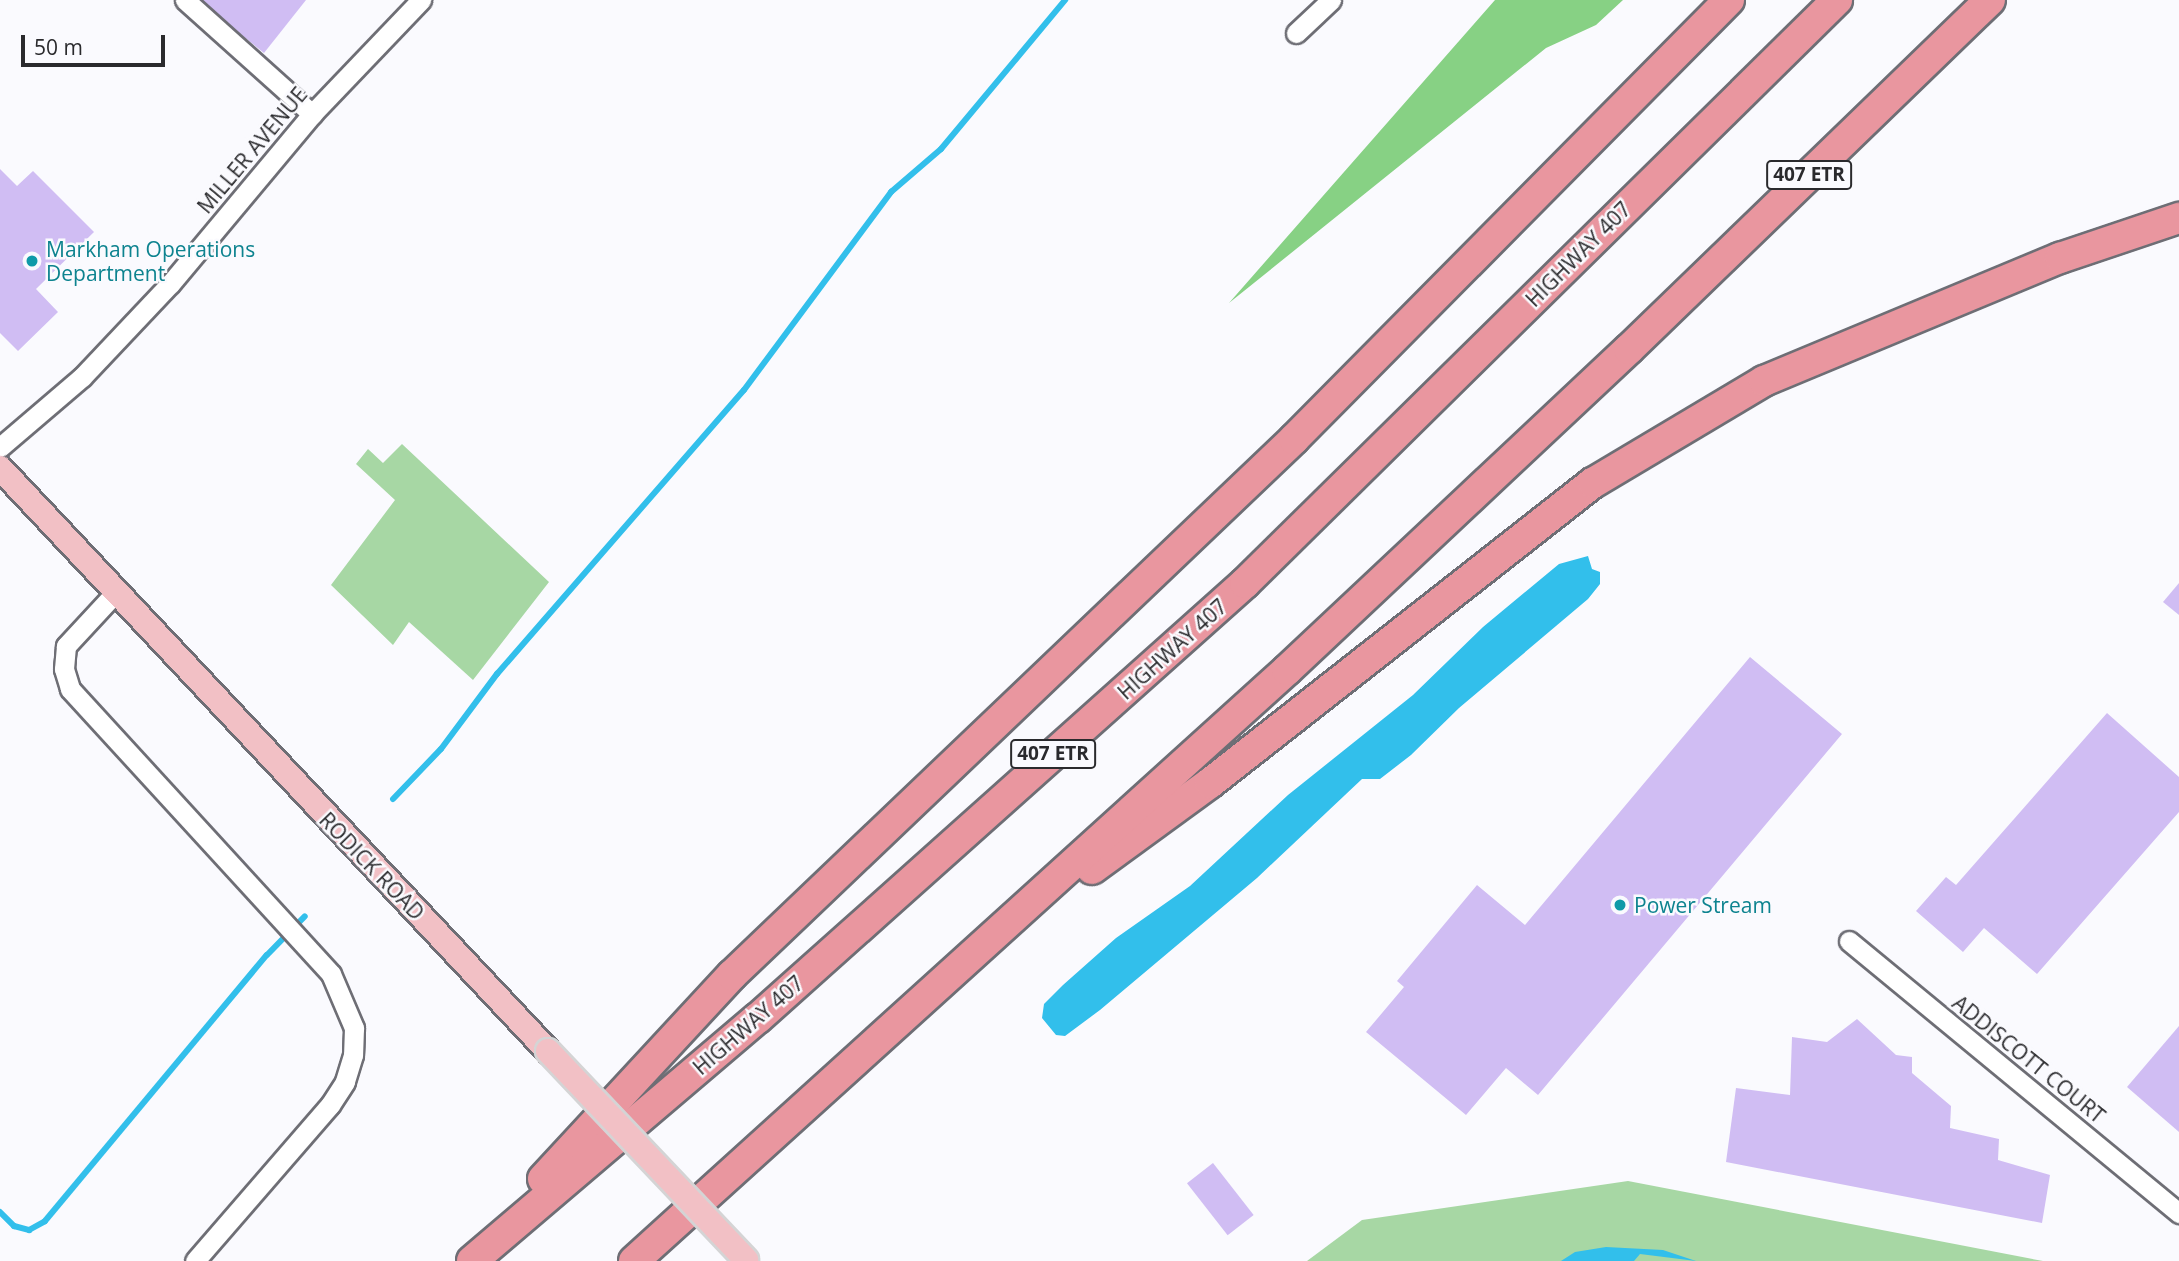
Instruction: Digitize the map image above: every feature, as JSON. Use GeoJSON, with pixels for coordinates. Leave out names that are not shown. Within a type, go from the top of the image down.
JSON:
{"type":"FeatureCollection","features":[{"type":"Feature","properties":{"kind":"highway"},"geometry":{"type":"LineString","coordinates":[[1657,71],[1719,0]]}},
{"type":"Feature","properties":{"kind":"highway"},"geometry":{"type":"LineString","coordinates":[[470,1261],[733,975],[1294,439],[1729,0]]}},
{"type":"Feature","properties":{"kind":"highway","name":"HIGHWAY 407"},"geometry":{"type":"LineString","coordinates":[[470,1261],[758,1018],[1245,583],[1838,0]]}},
{"type":"Feature","properties":{"kind":"highway","name":"407 ETR"},"geometry":{"type":"LineString","coordinates":[[634,1261],[1287,670],[1609,368],[1990,0]]}},
{"type":"Feature","properties":{"kind":"highway"},"geometry":{"type":"LineString","coordinates":[[970,958],[1210,783],[1592,483],[1765,381],[2060,258],[2179,218]]}},
{"type":"Feature","properties":{"kind":"main road","name":"RODICK ROAD"},"geometry":{"type":"LineString","coordinates":[[0,468],[747,1261]]}},
{"type":"Feature","properties":{"kind":"street"},"geometry":{"type":"LineString","coordinates":[[185,0],[312,114]]}},
{"type":"Feature","properties":{"kind":"street","name":"MILLER AVENUE"},"geometry":{"type":"LineString","coordinates":[[0,447],[72,386],[170,284],[312,114],[421,0]]}},
{"type":"Feature","properties":{"kind":"street"},"geometry":{"type":"LineString","coordinates":[[1296,33],[1331,0]]}},
{"type":"Feature","properties":{"kind":"street"},"geometry":{"type":"LineString","coordinates":[[116,592],[65,646],[64,669],[70,689],[331,974],[354,1028],[353,1055],[345,1082],[330,1105],[195,1261]]}},
{"type":"Feature","properties":{"kind":"street","name":"ADDISCOTT COURT"},"geometry":{"type":"LineString","coordinates":[[1849,941],[2179,1213]]}},
{"type":"Feature","properties":{"kind":"green space"},"geometry":{"type":"Polygon","coordinates":[[[1495,0],[1623,0],[1596,25],[1546,48],[1229,303],[1495,0]]]}},
{"type":"Feature","properties":{"kind":"green space"},"geometry":{"type":"Polygon","coordinates":[[[402,444],[549,582],[473,680],[409,622],[393,645],[331,585],[395,500],[356,464],[368,449],[383,463],[402,444]]]}},
{"type":"Feature","properties":{"kind":"green space"},"geometry":{"type":"Polygon","coordinates":[[[1628,1181],[2043,1261],[1307,1261],[1362,1220],[1628,1181]]]}},
{"type":"Feature","properties":{"kind":"water"},"geometry":{"type":"Polygon","coordinates":[[[1588,556],[1592,569],[1600,572],[1600,584],[1588,599],[1459,708],[1411,755],[1380,779],[1362,779],[1257,878],[1100,1010],[1065,1036],[1056,1035],[1042,1018],[1044,1004],[1063,985],[1116,938],[1190,886],[1288,795],[1413,695],[1483,627],[1559,564],[1588,556]]]}},
{"type":"Feature","properties":{"kind":"water"},"geometry":{"type":"Polygon","coordinates":[[[1606,1247],[1663,1250],[1696,1261],[1640,1254],[1634,1261],[1561,1261],[1575,1252],[1606,1247]]]}},
{"type":"Feature","properties":{"kind":"building"},"geometry":{"type":"Polygon","coordinates":[[[198,0],[306,0],[264,53],[198,0]]]}},
{"type":"Feature","properties":{"kind":"building","name":"Markham Operations Department"},"geometry":{"type":"Polygon","coordinates":[[[0,169],[17,186],[33,171],[94,232],[36,289],[58,312],[18,351],[0,333],[0,169]]]}},
{"type":"Feature","properties":{"kind":"building"},"geometry":{"type":"Polygon","coordinates":[[[2179,583],[2179,615],[2163,602],[2179,583]]]}},
{"type":"Feature","properties":{"kind":"building","name":"Power Stream"},"geometry":{"type":"Polygon","coordinates":[[[1750,657],[1842,734],[1538,1095],[1506,1068],[1466,1115],[1366,1032],[1404,987],[1397,981],[1477,885],[1525,925],[1750,657]]]}},
{"type":"Feature","properties":{"kind":"building"},"geometry":{"type":"Polygon","coordinates":[[[2107,713],[2179,777],[2179,812],[2037,974],[1984,928],[1963,952],[1916,911],[1946,877],[1956,885],[2107,713]]]}},
{"type":"Feature","properties":{"kind":"building"},"geometry":{"type":"Polygon","coordinates":[[[1857,1019],[1896,1055],[1912,1057],[1912,1073],[1951,1106],[1950,1128],[1999,1139],[1998,1160],[2050,1175],[2042,1223],[1726,1162],[1736,1088],[1790,1095],[1792,1037],[1827,1042],[1857,1019]]]}},
{"type":"Feature","properties":{"kind":"building"},"geometry":{"type":"Polygon","coordinates":[[[2179,1026],[2179,1132],[2127,1087],[2179,1026]]]}},
{"type":"Feature","properties":{"kind":"building"},"geometry":{"type":"Polygon","coordinates":[[[1213,1163],[1254,1215],[1228,1235],[1187,1183],[1213,1163]]]}},
{"type":"Feature","properties":{"kind":"waterway"},"geometry":{"type":"LineString","coordinates":[[393,799],[441,749],[497,674],[744,390],[891,192],[941,149],[1065,0]]}},
{"type":"Feature","properties":{"kind":"waterway"},"geometry":{"type":"LineString","coordinates":[[0,1212],[14,1226],[29,1230],[45,1221],[267,955],[305,916]]}},
{"type":"Feature","properties":{"kind":"place","name":"Markham Operations Department"},"geometry":{"type":"Point","coordinates":[32,261]}},
{"type":"Feature","properties":{"kind":"place","name":"Power Stream"},"geometry":{"type":"Point","coordinates":[1620,905]}}]}
